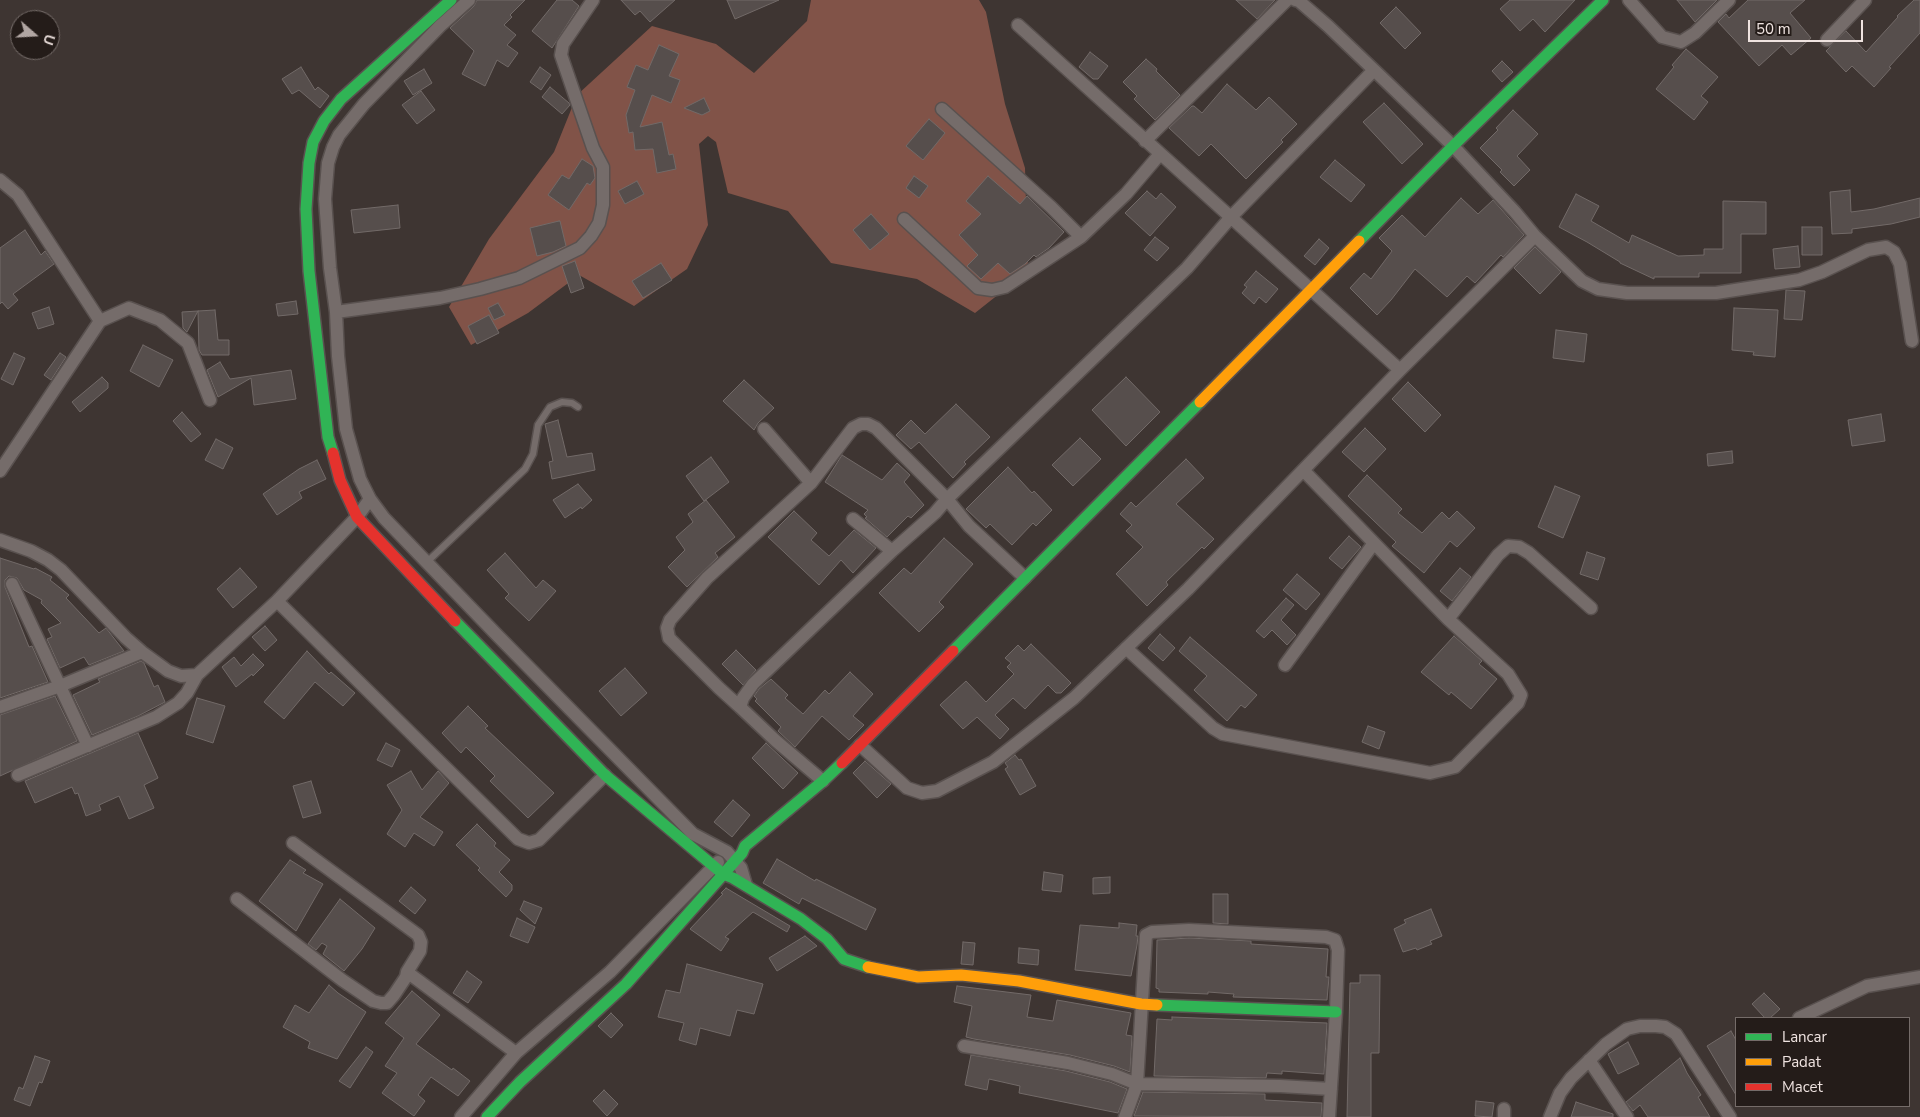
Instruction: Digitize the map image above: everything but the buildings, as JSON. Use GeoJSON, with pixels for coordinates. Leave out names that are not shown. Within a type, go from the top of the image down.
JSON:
{"type":"FeatureCollection","features":[{"type":"Feature","properties":{"kind":"street"},"geometry":{"type":"LineString","coordinates":[[451,0],[341,99],[324,121],[313,142],[309,163],[306,209],[309,271],[328,437],[340,480],[357,517],[604,776],[718,870],[801,919],[827,939],[844,959],[878,970],[918,977],[961,975],[1019,981],[1142,1004],[1336,1012]]}},
{"type":"Feature","properties":{"kind":"street"},"geometry":{"type":"LineString","coordinates":[[468,0],[364,104],[339,135],[328,163],[325,199],[336,312],[338,356],[346,429],[360,479],[370,499],[384,518],[693,834],[731,856],[741,868],[746,885]]}},
{"type":"Feature","properties":{"kind":"street"},"geometry":{"type":"LineString","coordinates":[[336,312],[440,298],[480,290],[511,280],[580,248],[591,236],[599,223],[603,205],[603,167],[593,148],[561,55],[562,44],[593,0]]}},
{"type":"Feature","properties":{"kind":"street"},"geometry":{"type":"LineString","coordinates":[[1145,141],[1287,0]]}},
{"type":"Feature","properties":{"kind":"street"},"geometry":{"type":"LineString","coordinates":[[1295,0],[1299,1],[1328,26],[1453,146],[1516,212],[1535,236],[1582,281],[1598,289],[1627,293],[1716,293],[1800,280],[1822,272],[1868,250],[1886,247],[1894,252],[1900,264],[1912,341]]}},
{"type":"Feature","properties":{"kind":"street"},"geometry":{"type":"LineString","coordinates":[[462,1117],[516,1053],[610,972],[718,870],[731,856],[736,846],[745,846],[823,781],[860,745],[1453,146],[1602,0]]}},
{"type":"Feature","properties":{"kind":"street"},"geometry":{"type":"LineString","coordinates":[[1629,0],[1662,36],[1681,42],[1695,33],[1729,0]]}},
{"type":"Feature","properties":{"kind":"street"},"geometry":{"type":"LineString","coordinates":[[1827,40],[1865,0]]}},
{"type":"Feature","properties":{"kind":"street"},"geometry":{"type":"LineString","coordinates":[[1018,25],[1400,370]]}},
{"type":"Feature","properties":{"kind":"street"},"geometry":{"type":"LineString","coordinates":[[740,707],[743,698],[753,684],[934,513],[946,499],[1187,268],[1231,217],[1374,70]]}},
{"type":"Feature","properties":{"kind":"street"},"geometry":{"type":"LineString","coordinates":[[942,109],[1051,207],[1081,237]]}},
{"type":"Feature","properties":{"kind":"street"},"geometry":{"type":"LineString","coordinates":[[904,220],[978,288],[992,290],[1005,287],[1081,237],[1126,194],[1160,154]]}},
{"type":"Feature","properties":{"kind":"street"},"geometry":{"type":"LineString","coordinates":[[0,180],[18,195],[100,321]]}},
{"type":"Feature","properties":{"kind":"street"},"geometry":{"type":"LineString","coordinates":[[860,745],[907,788],[922,793],[937,792],[993,762],[1074,698],[1188,589],[1400,370],[1535,236]]}},
{"type":"Feature","properties":{"kind":"street"},"geometry":{"type":"LineString","coordinates":[[313,296],[333,291]]}},
{"type":"Feature","properties":{"kind":"street"},"geometry":{"type":"LineString","coordinates":[[0,471],[100,321],[129,308],[160,320],[188,343],[210,400]]}},
{"type":"Feature","properties":{"kind":"street"},"geometry":{"type":"LineString","coordinates":[[823,781],[776,741],[719,688],[670,638],[667,628],[670,620],[707,578],[811,482],[853,428],[861,424],[868,424],[876,428],[946,499],[969,526],[1025,578]]}},
{"type":"Feature","properties":{"kind":"street"},"geometry":{"type":"LineString","coordinates":[[764,429],[811,482]]}},
{"type":"Feature","properties":{"kind":"street"},"geometry":{"type":"LineString","coordinates":[[1126,648],[1213,728],[1223,734],[1430,773],[1454,767],[1518,704],[1521,695],[1508,674],[1448,619],[1303,470]]}},
{"type":"Feature","properties":{"kind":"street"},"geometry":{"type":"LineString","coordinates":[[18,775],[156,717],[178,703],[187,693],[197,675],[277,601],[357,517],[370,499]]}},
{"type":"Feature","properties":{"kind":"street"},"geometry":{"type":"LineString","coordinates":[[853,519],[892,552]]}},
{"type":"Feature","properties":{"kind":"street"},"geometry":{"type":"LineString","coordinates":[[0,540],[31,551],[61,570],[142,652],[168,671],[181,676],[197,675]]}},
{"type":"Feature","properties":{"kind":"street"},"geometry":{"type":"LineString","coordinates":[[1284,665],[1374,543]]}},
{"type":"Feature","properties":{"kind":"street"},"geometry":{"type":"LineString","coordinates":[[1448,619],[1498,555],[1508,546],[1519,547],[1529,553],[1591,608]]}},
{"type":"Feature","properties":{"kind":"street"},"geometry":{"type":"LineString","coordinates":[[12,584],[88,746]]}},
{"type":"Feature","properties":{"kind":"street"},"geometry":{"type":"LineString","coordinates":[[277,601],[518,839],[529,843],[539,840],[604,776]]}},
{"type":"Feature","properties":{"kind":"street"},"geometry":{"type":"LineString","coordinates":[[0,707],[60,686],[142,652]]}},
{"type":"Feature","properties":{"kind":"street"},"geometry":{"type":"LineString","coordinates":[[237,899],[342,980],[373,1001],[381,1004],[387,1003],[394,995],[420,951],[418,935],[293,843]]}},
{"type":"Feature","properties":{"kind":"street"},"geometry":{"type":"LineString","coordinates":[[487,1117],[520,1082],[626,984],[718,870]]}},
{"type":"Feature","properties":{"kind":"street"},"geometry":{"type":"LineString","coordinates":[[1126,1117],[1137,1084],[1146,935],[1152,932],[1188,930],[1326,937],[1335,940],[1338,950],[1336,1012],[1329,1117]]}},
{"type":"Feature","properties":{"kind":"street"},"geometry":{"type":"LineString","coordinates":[[406,972],[516,1053]]}},
{"type":"Feature","properties":{"kind":"street"},"geometry":{"type":"LineString","coordinates":[[1801,1017],[1867,986],[1920,977]]}},
{"type":"Feature","properties":{"kind":"street"},"geometry":{"type":"LineString","coordinates":[[1550,1117],[1560,1093],[1571,1078],[1606,1044],[1627,1029],[1640,1026],[1665,1027],[1676,1034],[1730,1117]]}},
{"type":"Feature","properties":{"kind":"street"},"geometry":{"type":"LineString","coordinates":[[964,1046],[1068,1063],[1112,1074],[1137,1084],[1280,1086],[1331,1089]]}},
{"type":"Feature","properties":{"kind":"street"},"geometry":{"type":"LineString","coordinates":[[1589,1060],[1628,1117]]}},
{"type":"Feature","properties":{"kind":"lane"},"geometry":{"type":"LineString","coordinates":[[427,562],[525,470],[533,454],[538,425],[550,407],[562,402],[572,403],[578,407]]}},
{"type":"Feature","properties":{"kind":"shaded area"},"geometry":{"type":"Polygon","coordinates":[[[811,0],[979,0],[986,12],[1005,104],[1025,168],[1028,271],[975,313],[917,279],[831,263],[788,211],[728,193],[716,142],[708,136],[699,144],[708,225],[687,269],[634,306],[579,275],[528,313],[471,345],[449,307],[489,239],[554,152],[577,95],[652,26],[716,44],[754,73],[807,21],[811,0]]]}},
{"type":"Feature","properties":{"kind":"traffic: fast"},"geometry":{"type":"LineString","coordinates":[[333,453],[328,437],[309,271],[306,209],[309,163],[313,142],[324,121],[341,99],[451,0]]}},
{"type":"Feature","properties":{"kind":"traffic: fast"},"geometry":{"type":"LineString","coordinates":[[1359,241],[1453,146],[1603,0]]}},
{"type":"Feature","properties":{"kind":"traffic: fast"},"geometry":{"type":"LineString","coordinates":[[953,651],[1200,402]]}},
{"type":"Feature","properties":{"kind":"traffic: fast"},"geometry":{"type":"LineString","coordinates":[[455,621],[605,775],[723,874],[733,878],[801,919],[827,939],[844,959],[868,967]]}},
{"type":"Feature","properties":{"kind":"traffic: fast"},"geometry":{"type":"LineString","coordinates":[[487,1117],[520,1082],[626,984],[742,853],[745,846],[842,763]]}},
{"type":"Feature","properties":{"kind":"traffic: fast"},"geometry":{"type":"LineString","coordinates":[[1157,1005],[1336,1012]]}},
{"type":"Feature","properties":{"kind":"traffic: slow"},"geometry":{"type":"LineString","coordinates":[[1200,402],[1359,241]]}},
{"type":"Feature","properties":{"kind":"traffic: slow"},"geometry":{"type":"LineString","coordinates":[[868,967],[918,977],[961,975],[1019,981],[1141,1004],[1157,1005]]}},
{"type":"Feature","properties":{"kind":"traffic: jam"},"geometry":{"type":"LineString","coordinates":[[333,453],[340,480],[357,517],[455,621]]}},
{"type":"Feature","properties":{"kind":"traffic: jam"},"geometry":{"type":"LineString","coordinates":[[842,763],[953,651]]}}]}
